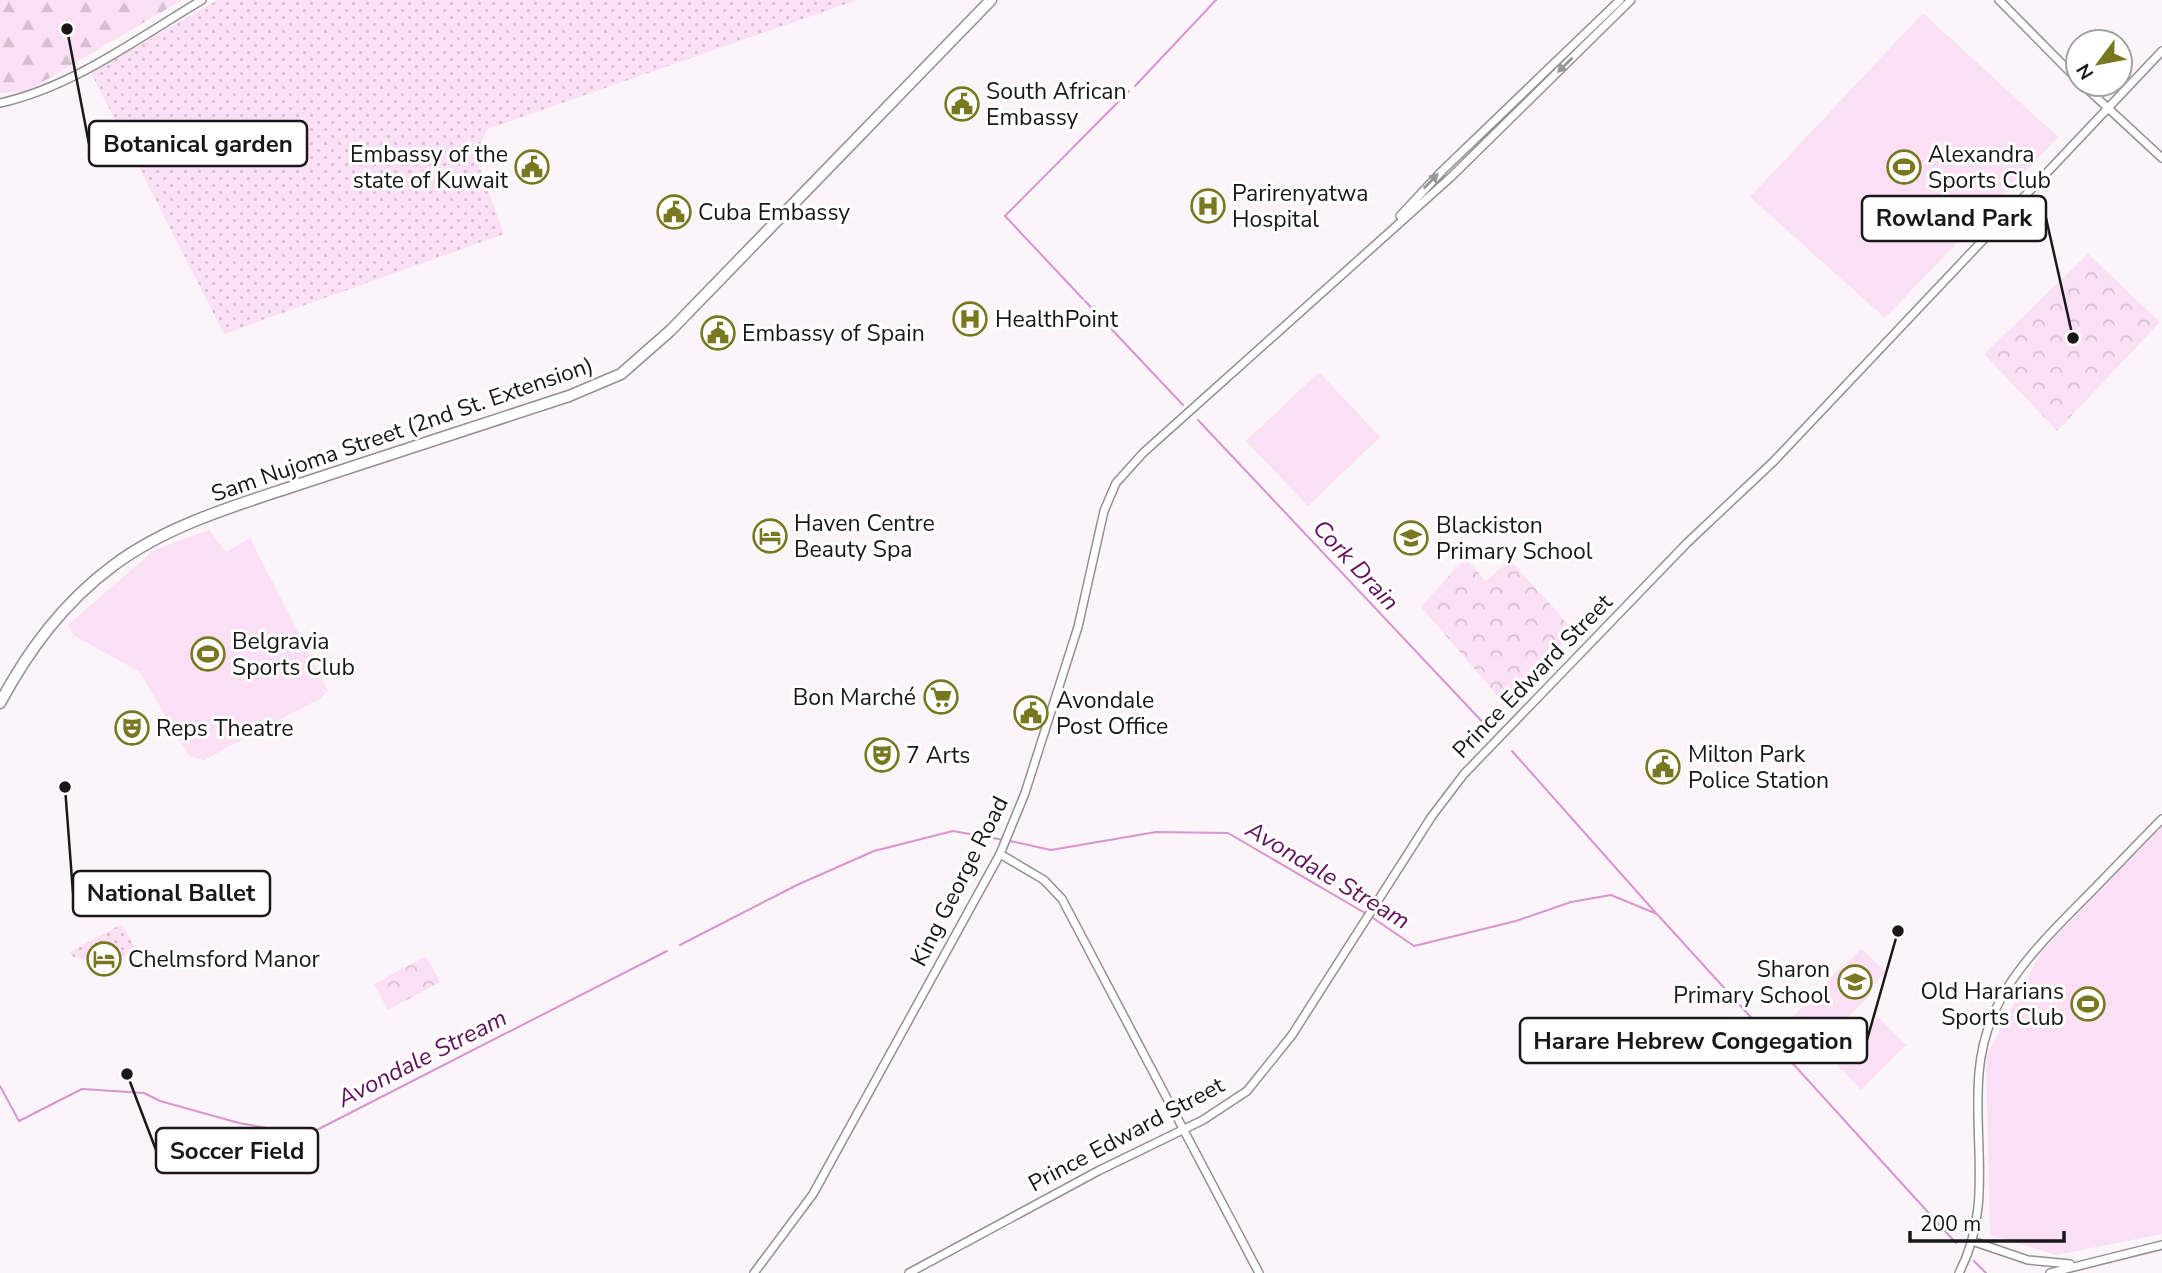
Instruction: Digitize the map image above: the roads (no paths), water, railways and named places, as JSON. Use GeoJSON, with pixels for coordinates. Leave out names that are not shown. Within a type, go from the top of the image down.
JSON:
{"type":"FeatureCollection","features":[{"type":"Feature","properties":{"kind":"highway","name":"Sam Nujoma Street (2nd St. Extension)"},"geometry":{"type":"LineString","coordinates":[[0,703],[44,631],[74,599],[114,565],[151,541],[210,515],[569,396],[621,374],[671,330],[991,0]]}},
{"type":"Feature","properties":{"kind":"main road"},"geometry":{"type":"LineString","coordinates":[[0,103],[28,96],[80,72],[202,0]]}},
{"type":"Feature","properties":{"kind":"main road"},"geometry":{"type":"LineString","coordinates":[[1386,232],[1426,187],[1620,0]]}},
{"type":"Feature","properties":{"kind":"main road"},"geometry":{"type":"LineString","coordinates":[[1386,232],[1451,177],[1631,0]]}},
{"type":"Feature","properties":{"kind":"main road"},"geometry":{"type":"LineString","coordinates":[[1998,0],[2064,66]]}},
{"type":"Feature","properties":{"kind":"main road","name":"Prince Edward Street"},"geometry":{"type":"LineString","coordinates":[[908,1273],[1098,1171],[1184,1129],[1233,1101],[1258,1079],[1292,1035],[1432,816],[1464,774],[1662,568],[1773,462],[2162,51]]}},
{"type":"Feature","properties":{"kind":"main road"},"geometry":{"type":"LineString","coordinates":[[2098,98],[2162,158]]}},
{"type":"Feature","properties":{"kind":"main road","name":"King George Road"},"geometry":{"type":"LineString","coordinates":[[754,1273],[813,1194],[1000,853],[1011,828],[1078,627],[1098,531],[1110,496],[1132,464],[1386,232]]}},
{"type":"Feature","properties":{"kind":"main road"},"geometry":{"type":"LineString","coordinates":[[1959,1273],[1972,1241],[1981,1189],[1979,1071],[1992,1019],[2024,961],[2162,819]]}},
{"type":"Feature","properties":{"kind":"main road"},"geometry":{"type":"LineString","coordinates":[[1000,853],[1044,880],[1062,899],[1259,1273]]}},
{"type":"Feature","properties":{"kind":"main road"},"geometry":{"type":"LineString","coordinates":[[1972,1241],[2028,1260],[2078,1264]]}},
{"type":"Feature","properties":{"kind":"main road"},"geometry":{"type":"LineString","coordinates":[[2050,1273],[2162,1245]]}},
{"type":"Feature","properties":{"kind":"waterway","name":"Cork Drain"},"geometry":{"type":"LineString","coordinates":[[1135,86],[1216,0]]}},
{"type":"Feature","properties":{"kind":"waterway","name":"Cork Drain"},"geometry":{"type":"LineString","coordinates":[[1083,299],[1005,216],[1129,91]]}},
{"type":"Feature","properties":{"kind":"waterway","name":"Cork Drain"},"geometry":{"type":"LineString","coordinates":[[1085,301],[1183,405]]}},
{"type":"Feature","properties":{"kind":"waterway","name":"Cork Drain"},"geometry":{"type":"LineString","coordinates":[[1198,420],[1491,731]]}},
{"type":"Feature","properties":{"kind":"waterway","name":"Cork Drain"},"geometry":{"type":"LineString","coordinates":[[1512,751],[1655,912]]}},
{"type":"Feature","properties":{"kind":"waterway","name":"Avondale Stream"},"geometry":{"type":"LineString","coordinates":[[680,945],[797,885],[874,851],[953,831],[1004,840]]}},
{"type":"Feature","properties":{"kind":"waterway","name":"Avondale Stream"},"geometry":{"type":"LineString","coordinates":[[1010,841],[1051,850],[1156,832],[1228,833],[1365,913]]}},
{"type":"Feature","properties":{"kind":"waterway","name":"Avondale Stream"},"geometry":{"type":"LineString","coordinates":[[1370,916],[1414,946],[1516,921],[1571,902],[1611,895],[1657,914],[1956,1243]]}},
{"type":"Feature","properties":{"kind":"waterway","name":"Avondale Stream"},"geometry":{"type":"LineString","coordinates":[[0,1086],[19,1121],[82,1089],[144,1093],[160,1101],[239,1123],[307,1135],[667,951]]}},
{"type":"Feature","properties":{"kind":"waterway","name":"Avondale Stream"},"geometry":{"type":"LineString","coordinates":[[1974,1261],[1986,1273]]}},
{"type":"Feature","properties":{"kind":"place","name":"Botanical garden"},"geometry":{"type":"Point","coordinates":[67,29]}},
{"type":"Feature","properties":{"kind":"place","name":"South African Embassy"},"geometry":{"type":"Point","coordinates":[962,104]}},
{"type":"Feature","properties":{"kind":"place","name":"Embassy of the state of Kuwait"},"geometry":{"type":"Point","coordinates":[532,167]}},
{"type":"Feature","properties":{"kind":"place","name":"Alexandra Sports Club"},"geometry":{"type":"Point","coordinates":[1904,167]}},
{"type":"Feature","properties":{"kind":"place","name":"Parirenyatwa Hospital"},"geometry":{"type":"Point","coordinates":[1208,206]}},
{"type":"Feature","properties":{"kind":"place","name":"Cuba Embassy"},"geometry":{"type":"Point","coordinates":[674,212]}},
{"type":"Feature","properties":{"kind":"place","name":"HealthPoint"},"geometry":{"type":"Point","coordinates":[970,319]}},
{"type":"Feature","properties":{"kind":"place","name":"Embassy of Spain"},"geometry":{"type":"Point","coordinates":[718,333]}},
{"type":"Feature","properties":{"kind":"place","name":"Rowland Park"},"geometry":{"type":"Point","coordinates":[2073,338]}},
{"type":"Feature","properties":{"kind":"place","name":"Haven Centre Beauty Spa"},"geometry":{"type":"Point","coordinates":[770,536]}},
{"type":"Feature","properties":{"kind":"place","name":"Blackiston Primary School"},"geometry":{"type":"Point","coordinates":[1411,538]}},
{"type":"Feature","properties":{"kind":"place","name":"Belgravia Sports Club"},"geometry":{"type":"Point","coordinates":[208,654]}},
{"type":"Feature","properties":{"kind":"place","name":"Bon Marché"},"geometry":{"type":"Point","coordinates":[941,697]}},
{"type":"Feature","properties":{"kind":"place","name":"Avondale Post Office"},"geometry":{"type":"Point","coordinates":[1031,713]}},
{"type":"Feature","properties":{"kind":"place","name":"Reps Theatre"},"geometry":{"type":"Point","coordinates":[132,728]}},
{"type":"Feature","properties":{"kind":"place","name":"7 Arts"},"geometry":{"type":"Point","coordinates":[882,755]}},
{"type":"Feature","properties":{"kind":"place","name":"Milton Park Police Station"},"geometry":{"type":"Point","coordinates":[1663,767]}},
{"type":"Feature","properties":{"kind":"place","name":"National Ballet"},"geometry":{"type":"Point","coordinates":[65,787]}},
{"type":"Feature","properties":{"kind":"place","name":"Harare Hebrew Congegation"},"geometry":{"type":"Point","coordinates":[1898,931]}},
{"type":"Feature","properties":{"kind":"place","name":"Chelmsford Manor"},"geometry":{"type":"Point","coordinates":[104,959]}},
{"type":"Feature","properties":{"kind":"place","name":"Sharon Primary School"},"geometry":{"type":"Point","coordinates":[1855,982]}},
{"type":"Feature","properties":{"kind":"place","name":"Old Hararians Sports Club"},"geometry":{"type":"Point","coordinates":[2088,1004]}},
{"type":"Feature","properties":{"kind":"place","name":"Soccer Field"},"geometry":{"type":"Point","coordinates":[127,1074]}}]}
